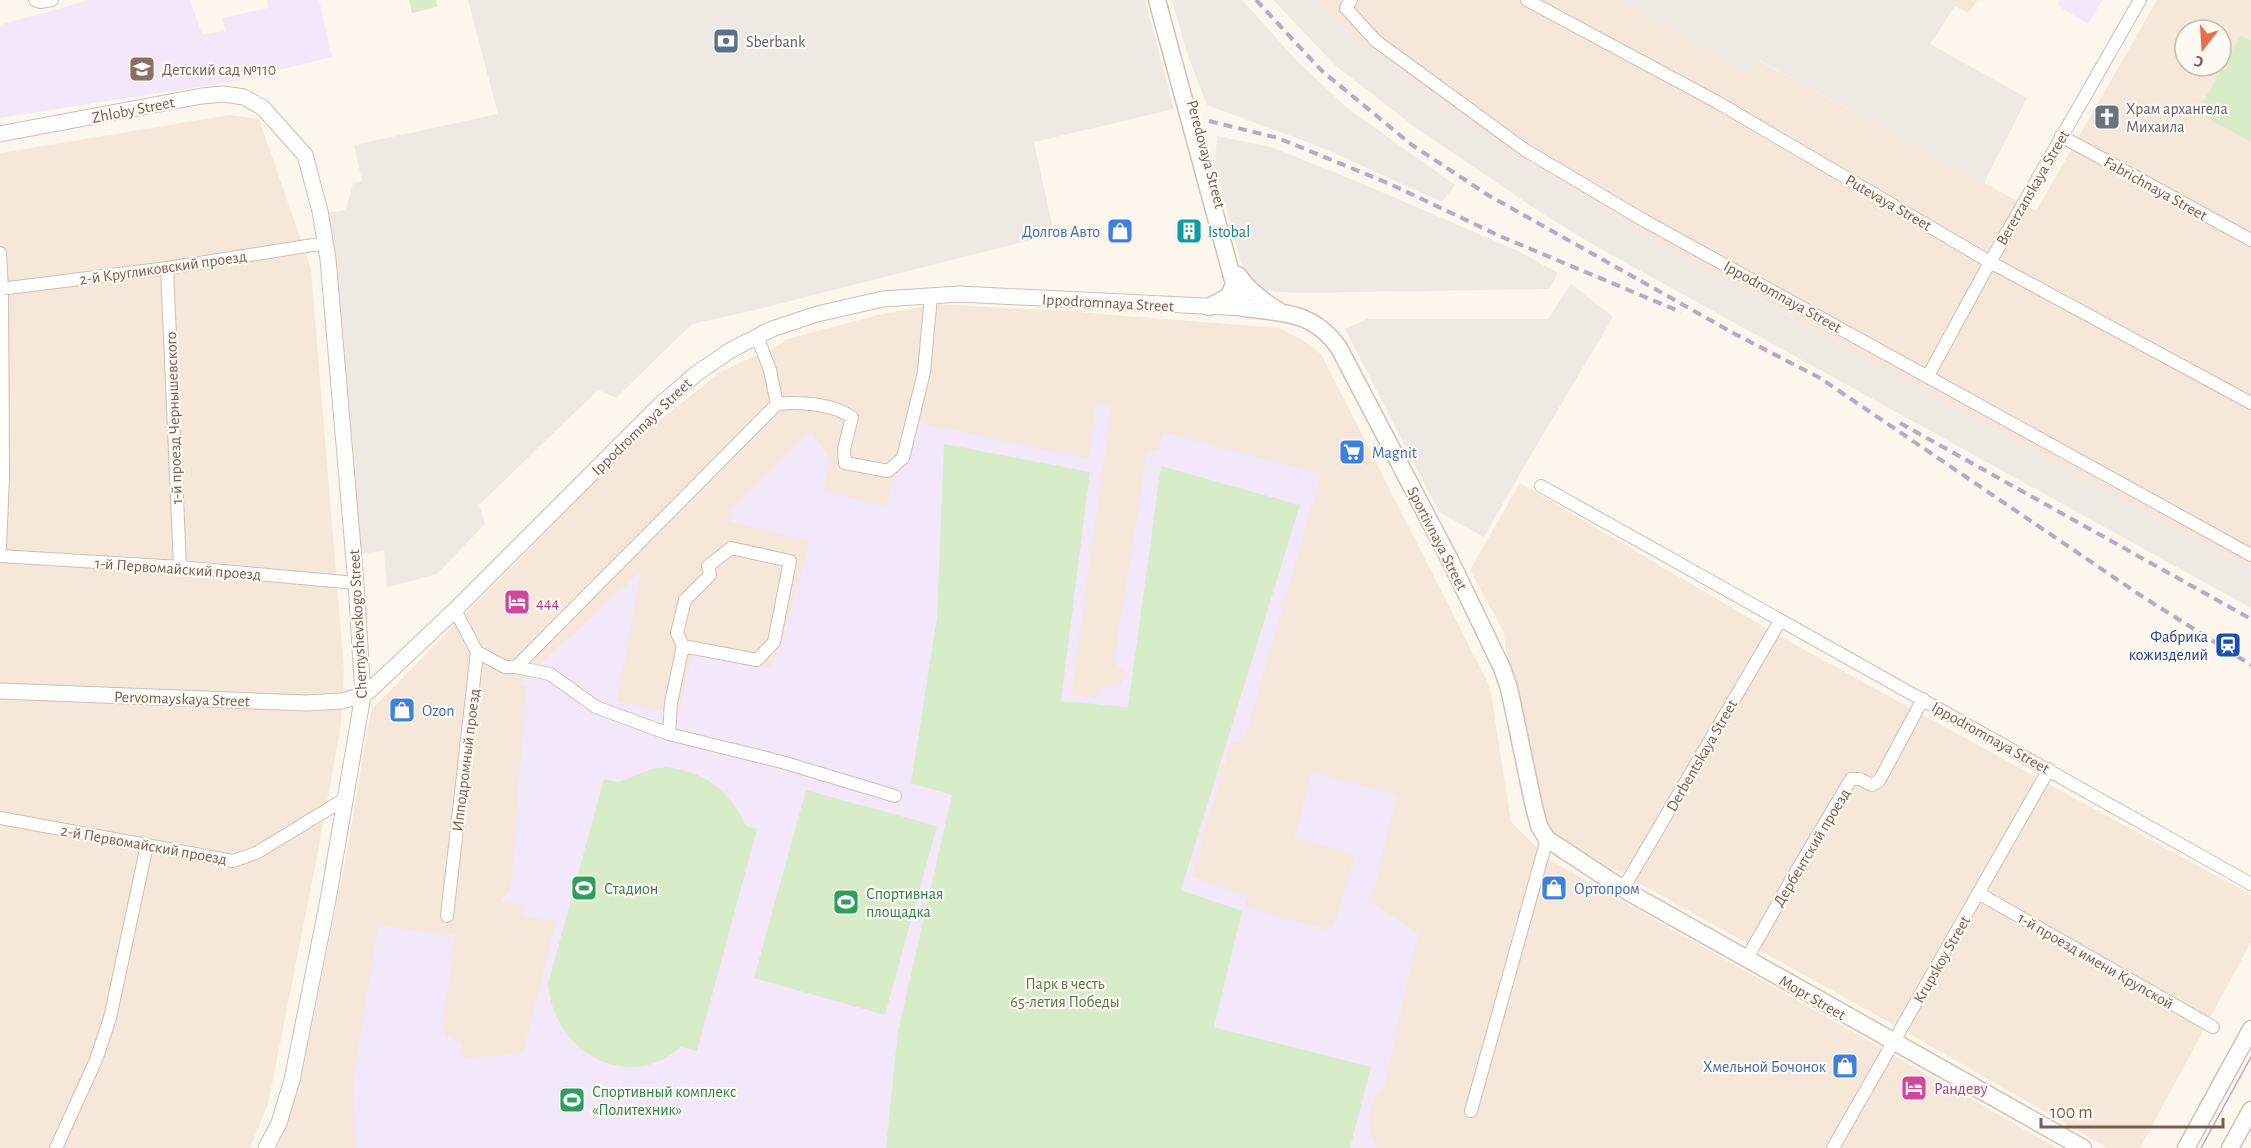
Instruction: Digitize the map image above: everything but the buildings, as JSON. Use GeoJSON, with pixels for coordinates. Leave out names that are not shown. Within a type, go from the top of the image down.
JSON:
{"type":"FeatureCollection","features":[{"type":"Feature","properties":{"kind":"main road"},"geometry":{"type":"LineString","coordinates":[[1157,0],[1236,280],[1231,294],[1215,304]]}},
{"type":"Feature","properties":{"kind":"main road","name":"Peredovaya Street"},"geometry":{"type":"LineString","coordinates":[[1165,0],[1244,308]]}},
{"type":"Feature","properties":{"kind":"main road"},"geometry":{"type":"LineString","coordinates":[[1236,280],[1282,313]]}},
{"type":"Feature","properties":{"kind":"main road","name":"Sportivnaya Street"},"geometry":{"type":"LineString","coordinates":[[1244,308],[1282,313],[1316,323],[1329,334],[1339,348],[1483,624],[1502,668],[1509,688],[1534,807],[1539,826],[1546,839]]}},
{"type":"Feature","properties":{"kind":"main road","name":"Mopr Street"},"geometry":{"type":"LineString","coordinates":[[1546,839],[1623,889],[1746,960],[2083,1148]]}},
{"type":"Feature","properties":{"kind":"main road"},"geometry":{"type":"LineString","coordinates":[[2186,1148],[2251,1029]]}},
{"type":"Feature","properties":{"kind":"main road"},"geometry":{"type":"LineString","coordinates":[[2230,1148],[2251,1110]]}},
{"type":"Feature","properties":{"kind":"street"},"geometry":{"type":"LineString","coordinates":[[35,0],[40,2],[52,0]]}},
{"type":"Feature","properties":{"kind":"street","name":"Ippodromnaya Street"},"geometry":{"type":"LineString","coordinates":[[1351,0],[1346,8],[1376,41],[1525,150],[1645,221],[2251,555]]}},
{"type":"Feature","properties":{"kind":"street","name":"Putevaya Street"},"geometry":{"type":"LineString","coordinates":[[1527,0],[1717,102],[1990,262],[2251,404]]}},
{"type":"Feature","properties":{"kind":"street","name":"Bererzanskaya Street"},"geometry":{"type":"LineString","coordinates":[[1928,376],[2061,136],[2140,0]]}},
{"type":"Feature","properties":{"kind":"street","name":"Zhloby Street"},"geometry":{"type":"LineString","coordinates":[[0,134],[202,96],[223,94],[244,96],[263,108]]}},
{"type":"Feature","properties":{"kind":"street","name":"Chernyshevskogo Street"},"geometry":{"type":"LineString","coordinates":[[263,108],[305,155],[326,243],[356,583],[363,695],[328,900],[292,1080],[279,1123],[266,1148]]}},
{"type":"Feature","properties":{"kind":"street","name":"Fabrichnaya Street"},"geometry":{"type":"LineString","coordinates":[[2061,136],[2251,240]]}},
{"type":"Feature","properties":{"kind":"street","name":"2-й Кругликовский проезд"},"geometry":{"type":"LineString","coordinates":[[1,289],[167,268],[326,243]]}},
{"type":"Feature","properties":{"kind":"street"},"geometry":{"type":"LineString","coordinates":[[0,253],[3,476],[0,548]]}},
{"type":"Feature","properties":{"kind":"street","name":"1-й проезд Чернышевского"},"geometry":{"type":"LineString","coordinates":[[167,268],[180,567]]}},
{"type":"Feature","properties":{"kind":"street","name":"Ippodromnaya Street"},"geometry":{"type":"LineString","coordinates":[[363,695],[455,610],[659,406],[697,373],[757,336],[817,314],[883,298],[959,294],[1215,304],[1244,308]]}},
{"type":"Feature","properties":{"kind":"street"},"geometry":{"type":"LineString","coordinates":[[516,667],[777,404],[794,402],[842,411],[852,417],[844,449],[844,463],[888,471],[903,458],[924,372],[931,296]]}},
{"type":"Feature","properties":{"kind":"street"},"geometry":{"type":"LineString","coordinates":[[757,336],[770,370],[777,404]]}},
{"type":"Feature","properties":{"kind":"street","name":"Ippodromnaya Street"},"geometry":{"type":"LineString","coordinates":[[1541,486],[2251,884]]}},
{"type":"Feature","properties":{"kind":"street"},"geometry":{"type":"LineString","coordinates":[[669,734],[671,703],[682,646],[677,633],[684,600],[710,575],[708,566],[731,548],[790,561],[774,642],[757,660],[682,646]]}},
{"type":"Feature","properties":{"kind":"street","name":"1-й Первомайский проезд"},"geometry":{"type":"LineString","coordinates":[[0,556],[180,567],[356,583]]}},
{"type":"Feature","properties":{"kind":"street"},"geometry":{"type":"LineString","coordinates":[[455,610],[477,652],[505,667],[550,674],[596,707],[669,734],[782,762],[895,796]]}},
{"type":"Feature","properties":{"kind":"street","name":"Derbentskaya Street"},"geometry":{"type":"LineString","coordinates":[[1623,889],[1780,621]]}},
{"type":"Feature","properties":{"kind":"street","name":"Ипподромный проезд"},"geometry":{"type":"LineString","coordinates":[[447,916],[477,652]]}},
{"type":"Feature","properties":{"kind":"street","name":"Pervomayskaya Street"},"geometry":{"type":"LineString","coordinates":[[0,691],[305,703],[342,701],[363,695]]}},
{"type":"Feature","properties":{"kind":"street","name":"Дербентский проезд"},"geometry":{"type":"LineString","coordinates":[[1746,960],[1851,779],[1860,779],[1872,784],[1879,781],[1923,699]]}},
{"type":"Feature","properties":{"kind":"street","name":"Krupskoy Street"},"geometry":{"type":"LineString","coordinates":[[1833,1148],[2049,769]]}},
{"type":"Feature","properties":{"kind":"street","name":"2-й Первомайский проезд"},"geometry":{"type":"LineString","coordinates":[[0,818],[233,861],[256,853],[345,799]]}},
{"type":"Feature","properties":{"kind":"street"},"geometry":{"type":"LineString","coordinates":[[1471,1111],[1546,839]]}},
{"type":"Feature","properties":{"kind":"street"},"geometry":{"type":"LineString","coordinates":[[56,1148],[96,1060],[110,1018],[147,845]]}},
{"type":"Feature","properties":{"kind":"street","name":"1-й проезд имени Крупской"},"geometry":{"type":"LineString","coordinates":[[1978,893],[2213,1027]]}},
{"type":"Feature","properties":{"kind":"shaded area","name":"Детский сад №110"},"geometry":{"type":"Polygon","coordinates":[[[89,0],[190,0],[202,34],[226,31],[222,18],[268,8],[267,0],[319,0],[332,57],[236,81],[0,118],[0,25],[89,0]]]}},
{"type":"Feature","properties":{"kind":"shaded area"},"geometry":{"type":"Polygon","coordinates":[[[468,0],[1145,0],[1174,109],[1034,142],[1054,234],[692,324],[616,398],[598,390],[479,505],[485,524],[437,574],[387,587],[384,551],[357,554],[325,213],[346,210],[353,183],[362,181],[354,145],[498,114],[468,0]]]}},
{"type":"Feature","properties":{"kind":"shaded area"},"geometry":{"type":"Polygon","coordinates":[[[1172,0],[1242,0],[1296,60],[1346,107],[1455,185],[1442,202],[1323,148],[1207,105],[1188,56],[1172,0]]]}},
{"type":"Feature","properties":{"kind":"shaded area"},"geometry":{"type":"Polygon","coordinates":[[[1273,0],[1319,0],[1342,28],[1522,159],[1612,212],[1636,231],[2251,568],[2251,608],[1599,248],[1543,214],[1416,128],[1336,66],[1273,0]]]}},
{"type":"Feature","properties":{"kind":"shaded area"},"geometry":{"type":"Polygon","coordinates":[[[1319,0],[1619,0],[1751,74],[1758,60],[2036,211],[2157,0],[2251,0],[2251,568],[1636,231],[1612,212],[1522,159],[1342,28],[1319,0]]]}},
{"type":"Feature","properties":{"kind":"shaded area"},"geometry":{"type":"Polygon","coordinates":[[[1619,0],[1945,0],[1955,6],[1930,44],[2027,98],[1984,183],[1759,60],[1751,74],[1619,0]]]}},
{"type":"Feature","properties":{"kind":"shaded area"},"geometry":{"type":"Polygon","coordinates":[[[1945,0],[1978,0],[1968,13],[1945,0]]]}},
{"type":"Feature","properties":{"kind":"shaded area"},"geometry":{"type":"Polygon","coordinates":[[[2059,0],[2102,0],[2088,24],[2058,6],[2059,0]]]}},
{"type":"Feature","properties":{"kind":"shaded area"},"geometry":{"type":"Polygon","coordinates":[[[229,115],[259,119],[311,269],[344,670],[341,725],[268,1104],[250,1148],[0,1148],[0,153],[229,115]]]}},
{"type":"Feature","properties":{"kind":"shaded area"},"geometry":{"type":"Polygon","coordinates":[[[1217,136],[1271,147],[1361,183],[1518,251],[1558,273],[1549,289],[1297,293],[1266,291],[1250,280],[1240,259],[1215,166],[1217,136]]]}},
{"type":"Feature","properties":{"kind":"shaded area"},"geometry":{"type":"Polygon","coordinates":[[[1571,284],[1613,317],[1484,537],[1439,512],[1345,329],[1367,319],[1548,319],[1571,284]]]}},
{"type":"Feature","properties":{"kind":"shaded area"},"geometry":{"type":"Polygon","coordinates":[[[937,304],[1065,311],[1279,328],[1302,340],[1321,354],[1490,687],[1511,822],[1550,860],[2057,1148],[276,1148],[289,1121],[312,1025],[346,857],[371,710],[641,435],[722,371],[783,343],[784,340],[878,315],[937,304]]]}},
{"type":"Feature","properties":{"kind":"shaded area"},"geometry":{"type":"Polygon","coordinates":[[[1096,403],[1112,405],[1071,695],[1097,698],[1099,689],[1121,685],[1125,673],[1114,661],[1147,453],[1159,449],[1163,432],[1321,474],[1243,744],[1231,741],[1225,764],[1220,763],[1218,771],[1222,773],[1191,877],[1248,896],[1244,906],[1327,930],[1334,926],[1355,855],[1294,838],[1312,772],[1397,795],[1371,902],[1418,934],[1385,1084],[1374,1097],[1369,1115],[1369,1130],[1376,1145],[1383,1148],[355,1148],[353,1081],[378,926],[455,935],[444,1019],[445,1036],[462,1043],[461,1058],[523,1054],[556,921],[523,916],[523,905],[500,902],[511,889],[526,686],[519,684],[641,572],[617,701],[678,715],[692,654],[770,669],[781,644],[810,542],[730,521],[733,510],[811,431],[830,460],[823,491],[887,506],[893,478],[903,460],[910,421],[1088,459],[1096,403]]]}},
{"type":"Feature","properties":{"kind":"shaded area"},"geometry":{"type":"Polygon","coordinates":[[[1520,483],[1783,638],[2251,895],[2251,942],[2140,1148],[2108,1148],[1887,1021],[1552,835],[1539,819],[1503,631],[1470,570],[1520,483]]]}},
{"type":"Feature","properties":{"kind":"green space"},"geometry":{"type":"Polygon","coordinates":[[[409,0],[436,0],[437,7],[412,13],[409,0]]]}},
{"type":"Feature","properties":{"kind":"green space"},"geometry":{"type":"Polygon","coordinates":[[[2241,35],[2251,40],[2251,142],[2197,112],[2216,78],[2233,78],[2233,49],[2241,35]]]}},
{"type":"Feature","properties":{"kind":"green space","name":"Парк в честь 65-летия Победы"},"geometry":{"type":"Polygon","coordinates":[[[944,444],[1090,472],[1061,701],[1128,707],[1161,466],[1300,505],[1181,890],[1242,911],[1214,1027],[1371,1067],[1350,1148],[886,1148],[898,1031],[952,795],[911,783],[937,618],[944,444]]]}},
{"type":"Feature","properties":{"kind":"green space"},"geometry":{"type":"Polygon","coordinates":[[[667,767],[694,774],[715,785],[732,802],[746,826],[757,829],[697,1051],[681,1047],[660,1061],[638,1067],[616,1066],[596,1058],[578,1046],[563,1028],[553,1008],[548,984],[604,779],[619,782],[652,769],[667,767]]]}},
{"type":"Feature","properties":{"kind":"green space","name":"Спортивная площадка"},"geometry":{"type":"Polygon","coordinates":[[[806,790],[937,826],[885,1015],[754,978],[806,790]]]}},
{"type":"Feature","properties":{"kind":"tram line"},"geometry":{"type":"LineString","coordinates":[[2201,1148],[2251,1057]]}},
{"type":"Feature","properties":{"kind":"railway"},"geometry":{"type":"LineString","coordinates":[[1256,0],[1322,71],[1412,145],[1488,195],[1735,334],[1820,378],[2140,595],[2251,665]]}},
{"type":"Feature","properties":{"kind":"railway"},"geometry":{"type":"LineString","coordinates":[[1209,121],[1278,138],[1390,184],[1502,237],[1681,312]]}},
{"type":"Feature","properties":{"kind":"railway"},"geometry":{"type":"LineString","coordinates":[[1900,423],[2251,619]]}},
{"type":"Feature","properties":{"kind":"place","name":"Sberbank"},"geometry":{"type":"Point","coordinates":[726,41]}},
{"type":"Feature","properties":{"kind":"place","name":"Детский сад №110"},"geometry":{"type":"Point","coordinates":[142,69]}},
{"type":"Feature","properties":{"kind":"place","name":"Храм архангела Михаила"},"geometry":{"type":"Point","coordinates":[2107,117]}},
{"type":"Feature","properties":{"kind":"place","name":"Долгов Авто"},"geometry":{"type":"Point","coordinates":[1120,231]}},
{"type":"Feature","properties":{"kind":"place","name":"Istobal"},"geometry":{"type":"Point","coordinates":[1189,231]}},
{"type":"Feature","properties":{"kind":"place","name":"Magnit"},"geometry":{"type":"Point","coordinates":[1352,452]}},
{"type":"Feature","properties":{"kind":"place","name":"444"},"geometry":{"type":"Point","coordinates":[517,602]}},
{"type":"Feature","properties":{"kind":"place","name":"Фабрика кожизделий"},"geometry":{"type":"Point","coordinates":[2228,645]}},
{"type":"Feature","properties":{"kind":"place","name":"Ozon"},"geometry":{"type":"Point","coordinates":[402,710]}},
{"type":"Feature","properties":{"kind":"place","name":"Стадион"},"geometry":{"type":"Point","coordinates":[584,888]}},
{"type":"Feature","properties":{"kind":"place","name":"Ортопром"},"geometry":{"type":"Point","coordinates":[1554,888]}},
{"type":"Feature","properties":{"kind":"place","name":"Спортивная площадка"},"geometry":{"type":"Point","coordinates":[846,902]}},
{"type":"Feature","properties":{"kind":"place","name":"Хмельной Бочонок"},"geometry":{"type":"Point","coordinates":[1845,1066]}},
{"type":"Feature","properties":{"kind":"place","name":"Рандеву"},"geometry":{"type":"Point","coordinates":[1914,1088]}},
{"type":"Feature","properties":{"kind":"place","name":"Спортивный комплекс «Политехник»"},"geometry":{"type":"Point","coordinates":[572,1100]}}]}
